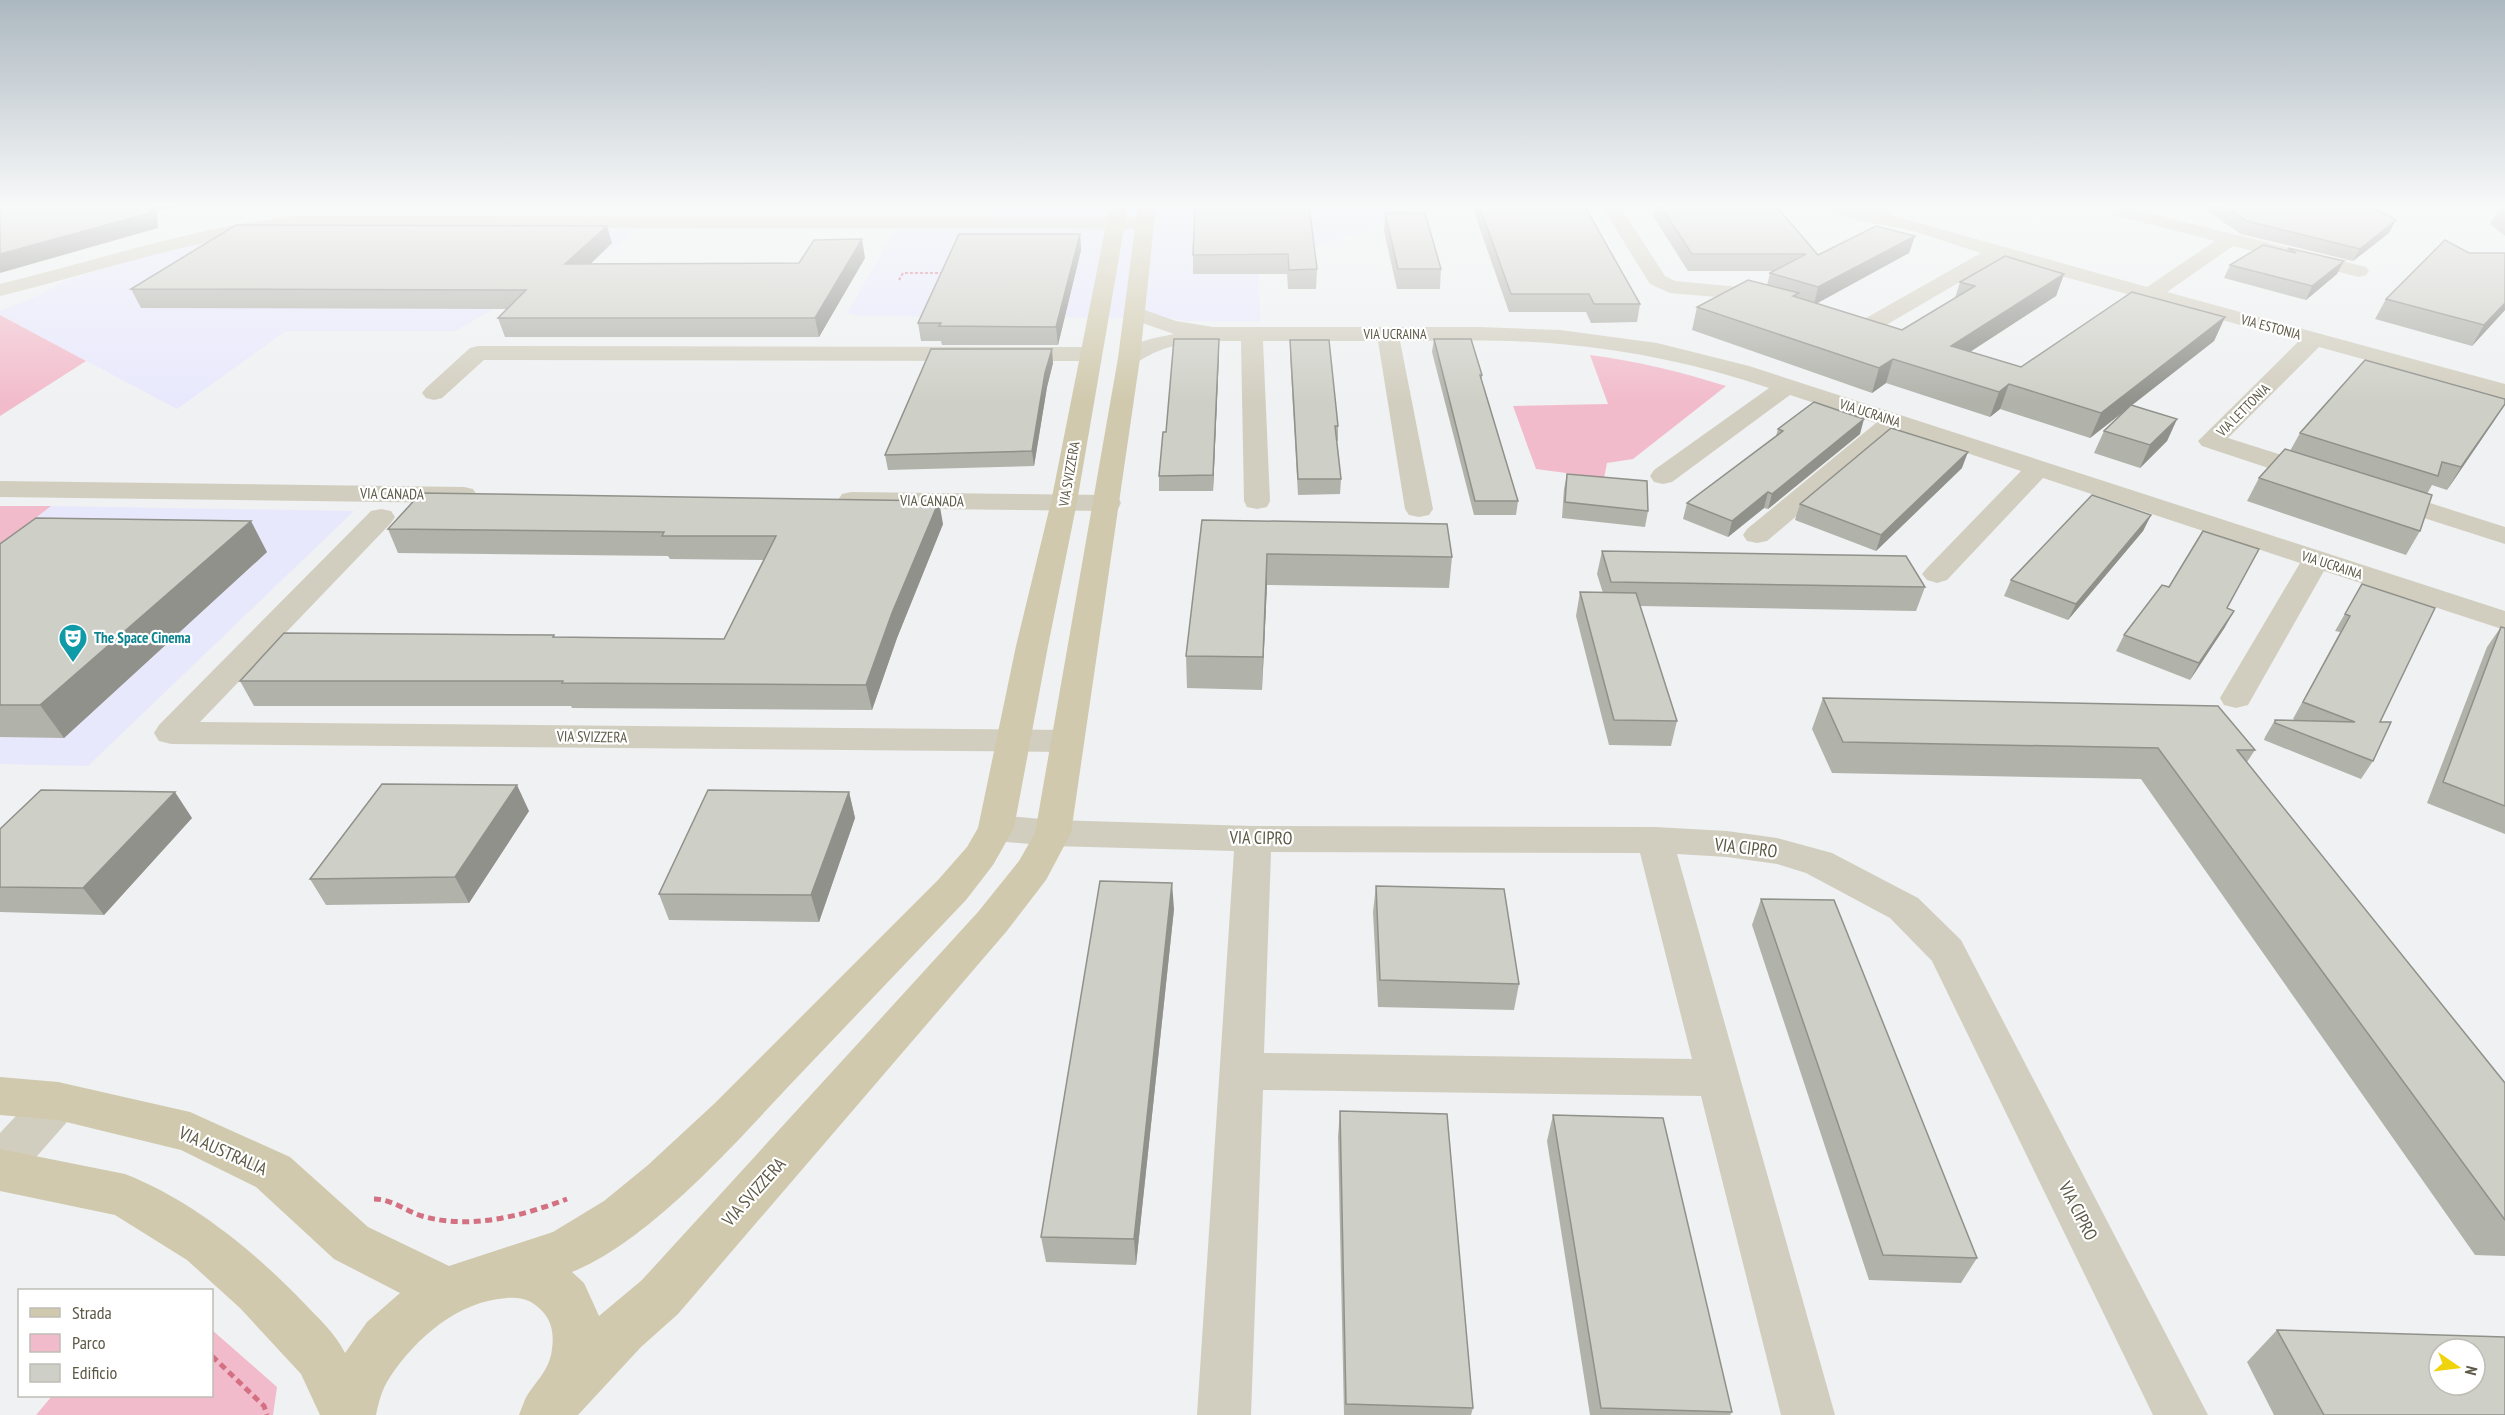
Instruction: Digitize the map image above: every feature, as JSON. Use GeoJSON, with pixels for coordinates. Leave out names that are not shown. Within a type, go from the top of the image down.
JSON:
{"type":"FeatureCollection","features":[{"type":"Feature","properties":{"kind":"main road","name":"VIA SVIZZERA"},"geometry":{"type":"LineString","coordinates":[[466,1284],[566,1251],[621,1217],[665,1180],[731,1117],[952,890],[980,856],[996,828],[1032,646],[1064,502],[1091,354],[1115,271]]}},
{"type":"Feature","properties":{"kind":"main road","name":"VIA SVIZZERA"},"geometry":{"type":"LineString","coordinates":[[555,1402],[624,1329],[660,1297],[992,922],[1033,870],[1053,833],[1136,314],[1134,271]]}},
{"type":"Feature","properties":{"kind":"main road","name":"VIA AUSTRALIA"},"geometry":{"type":"LineString","coordinates":[[0,1096],[58,1101],[190,1132],[273,1172],[351,1243],[466,1284]]}},
{"type":"Feature","properties":{"kind":"main road"},"geometry":{"type":"LineString","coordinates":[[0,1170],[125,1196],[204,1244],[258,1291],[319,1356],[349,1415]]}},
{"type":"Feature","properties":{"kind":"main road"},"geometry":{"type":"LineString","coordinates":[[349,1415],[358,1380],[380,1344],[412,1314],[466,1284],[518,1274],[546,1282],[566,1298],[577,1323],[577,1354],[555,1402]]}},
{"type":"Feature","properties":{"kind":"street"},"geometry":{"type":"LineString","coordinates":[[0,290],[69,271]]}},
{"type":"Feature","properties":{"kind":"street"},"geometry":{"type":"LineString","coordinates":[[1652,271],[1662,284],[1670,287],[1739,293],[1790,306]]}},
{"type":"Feature","properties":{"kind":"street"},"geometry":{"type":"LineString","coordinates":[[1812,313],[1845,324],[1860,326],[1873,323],[1964,271]]}},
{"type":"Feature","properties":{"kind":"street","name":"VIA ESTONIA"},"geometry":{"type":"LineString","coordinates":[[2066,271],[2505,391]]}},
{"type":"Feature","properties":{"kind":"street"},"geometry":{"type":"LineString","coordinates":[[2150,294],[2183,271]]}},
{"type":"Feature","properties":{"kind":"street","name":"VIA UCRAINA"},"geometry":{"type":"LineString","coordinates":[[1136,314],[1171,327],[1212,334]]}},
{"type":"Feature","properties":{"kind":"street","name":"VIA UCRAINA"},"geometry":{"type":"LineString","coordinates":[[1129,358],[1162,342],[1212,334],[1388,334],[1521,335],[1616,344],[1703,360],[2505,621]]}},
{"type":"Feature","properties":{"kind":"street"},"geometry":{"type":"LineString","coordinates":[[1252,334],[1257,501]]}},
{"type":"Feature","properties":{"kind":"street"},"geometry":{"type":"LineString","coordinates":[[1388,334],[1419,509]]}},
{"type":"Feature","properties":{"kind":"street","name":"VIA LETTONIA"},"geometry":{"type":"LineString","coordinates":[[2314,339],[2211,441],[2505,536]]}},
{"type":"Feature","properties":{"kind":"street"},"geometry":{"type":"LineString","coordinates":[[434,393],[478,353],[1091,354]]}},
{"type":"Feature","properties":{"kind":"street"},"geometry":{"type":"LineString","coordinates":[[1663,476],[1787,386]]}},
{"type":"Feature","properties":{"kind":"street"},"geometry":{"type":"LineString","coordinates":[[1757,535],[1894,421]]}},
{"type":"Feature","properties":{"kind":"street"},"geometry":{"type":"LineString","coordinates":[[1937,574],[2039,468]]}},
{"type":"Feature","properties":{"kind":"street","name":"VIA CANADA"},"geometry":{"type":"LineString","coordinates":[[0,489],[486,495]]}},
{"type":"Feature","properties":{"kind":"street","name":"VIA CANADA"},"geometry":{"type":"LineString","coordinates":[[828,499],[1107,503]]}},
{"type":"Feature","properties":{"kind":"street","name":"VIA SVIZZERA"},"geometry":{"type":"LineString","coordinates":[[381,517],[171,733],[1067,741]]}},
{"type":"Feature","properties":{"kind":"street"},"geometry":{"type":"LineString","coordinates":[[2236,698],[2316,560]]}},
{"type":"Feature","properties":{"kind":"street","name":"VIA CIPRO"},"geometry":{"type":"LineString","coordinates":[[996,828],[1053,833],[1253,839],[1655,840],[1727,844],[1777,851],[1819,863],[1904,908],[1947,951],[2181,1415]]}},
{"type":"Feature","properties":{"kind":"street"},"geometry":{"type":"LineString","coordinates":[[1224,1415],[1253,839]]}},
{"type":"Feature","properties":{"kind":"street"},"geometry":{"type":"LineString","coordinates":[[1655,840],[1808,1415]]}},
{"type":"Feature","properties":{"kind":"street"},"geometry":{"type":"LineString","coordinates":[[1241,1071],[1717,1078]]}},
{"type":"Feature","properties":{"kind":"street"},"geometry":{"type":"LineString","coordinates":[[0,1165],[58,1101]]}},
{"type":"Feature","properties":{"kind":"path"},"geometry":{"type":"LineString","coordinates":[[899,280],[903,273],[951,273]]}},
{"type":"Feature","properties":{"kind":"path"},"geometry":{"type":"LineString","coordinates":[[374,1199],[381,1198],[423,1216],[460,1221],[502,1218],[546,1208],[578,1195]]}},
{"type":"Feature","properties":{"kind":"path"},"geometry":{"type":"LineString","coordinates":[[213,1357],[264,1406],[267,1415]]}},
{"type":"Feature","properties":{"kind":"shaded area"},"geometry":{"type":"Polygon","coordinates":[[[96,271],[562,271],[455,331],[286,331],[177,409],[0,315],[0,311],[35,297],[64,281],[96,271]]]}},
{"type":"Feature","properties":{"kind":"shaded area"},"geometry":{"type":"Polygon","coordinates":[[[871,271],[1259,271],[1260,321],[1185,321],[1170,318],[859,316],[847,313],[871,271]]]}},
{"type":"Feature","properties":{"kind":"shaded area"},"geometry":{"type":"Polygon","coordinates":[[[51,506],[354,511],[88,766],[0,764],[0,546],[51,506]]]}},
{"type":"Feature","properties":{"kind":"green space"},"geometry":{"type":"Polygon","coordinates":[[[0,315],[86,361],[0,416],[0,315]]]}},
{"type":"Feature","properties":{"kind":"green space"},"geometry":{"type":"Polygon","coordinates":[[[1590,355],[1659,367],[1726,386],[1633,459],[1607,463],[1604,478],[1536,469],[1513,406],[1608,404],[1590,355]]]}},
{"type":"Feature","properties":{"kind":"green space"},"geometry":{"type":"Polygon","coordinates":[[[0,506],[51,506],[0,546],[0,506]]]}},
{"type":"Feature","properties":{"kind":"green space"},"geometry":{"type":"Polygon","coordinates":[[[213,1331],[277,1387],[273,1415],[36,1415],[51,1397],[213,1397],[213,1331]]]}},
{"type":"Feature","properties":{"kind":"building"},"geometry":{"type":"Polygon","coordinates":[[[160,271],[843,271],[815,318],[498,318],[526,290],[131,289],[160,271]]]}},
{"type":"Feature","properties":{"kind":"building"},"geometry":{"type":"Polygon","coordinates":[[[942,271],[1070,271],[1056,327],[939,326],[941,323],[918,323],[942,271]]]}},
{"type":"Feature","properties":{"kind":"building"},"geometry":{"type":"Polygon","coordinates":[[[1503,271],[1621,271],[1640,304],[1594,304],[1589,294],[1511,294],[1503,271]]]}},
{"type":"Feature","properties":{"kind":"building"},"geometry":{"type":"Polygon","coordinates":[[[1774,271],[1848,271],[1818,287],[1770,273],[1774,271]]]}},
{"type":"Feature","properties":{"kind":"building"},"geometry":{"type":"Polygon","coordinates":[[[1979,271],[2054,271],[2064,274],[1951,346],[2021,367],[2132,292],[2225,317],[2101,413],[2009,384],[1999,392],[1893,359],[1879,368],[1697,307],[1748,280],[1799,293],[1793,296],[1902,330],[1975,286],[1960,282],[1979,271]]]}},
{"type":"Feature","properties":{"kind":"building"},"geometry":{"type":"Polygon","coordinates":[[[2254,271],[2331,271],[2312,286],[2254,271]]]}},
{"type":"Feature","properties":{"kind":"building"},"geometry":{"type":"Polygon","coordinates":[[[2414,271],[2505,271],[2505,303],[2484,325],[2386,299],[2414,271]]]}},
{"type":"Feature","properties":{"kind":"building"},"geometry":{"type":"Polygon","coordinates":[[[1174,339],[1219,339],[1213,475],[1159,476],[1163,432],[1166,432],[1174,339]]]}},
{"type":"Feature","properties":{"kind":"building"},"geometry":{"type":"Polygon","coordinates":[[[1434,339],[1471,339],[1518,501],[1475,501],[1434,339]]]}},
{"type":"Feature","properties":{"kind":"building"},"geometry":{"type":"Polygon","coordinates":[[[1290,340],[1329,340],[1341,479],[1298,479],[1290,340]]]}},
{"type":"Feature","properties":{"kind":"building"},"geometry":{"type":"Polygon","coordinates":[[[931,349],[1052,349],[1045,373],[1032,451],[885,455],[931,349]]]}},
{"type":"Feature","properties":{"kind":"building"},"geometry":{"type":"Polygon","coordinates":[[[2365,360],[2505,399],[2505,404],[2461,467],[2442,462],[2438,476],[2300,433],[2365,360]]]}},
{"type":"Feature","properties":{"kind":"building"},"geometry":{"type":"Polygon","coordinates":[[[1814,402],[1864,419],[1772,494],[1768,492],[1732,521],[1687,503],[1783,431],[1778,429],[1814,402]]]}},
{"type":"Feature","properties":{"kind":"building"},"geometry":{"type":"Polygon","coordinates":[[[2131,405],[2177,419],[2150,445],[2104,431],[2131,405]]]}},
{"type":"Feature","properties":{"kind":"building"},"geometry":{"type":"Polygon","coordinates":[[[1891,428],[1968,452],[1881,535],[1800,504],[1891,428]]]}},
{"type":"Feature","properties":{"kind":"building"},"geometry":{"type":"Polygon","coordinates":[[[2285,449],[2432,495],[2420,531],[2259,478],[2285,449]]]}},
{"type":"Feature","properties":{"kind":"building"},"geometry":{"type":"Polygon","coordinates":[[[1567,474],[1647,481],[1648,511],[1565,502],[1567,474]]]}},
{"type":"Feature","properties":{"kind":"building"},"geometry":{"type":"Polygon","coordinates":[[[421,493],[939,501],[892,613],[866,685],[562,683],[563,681],[240,681],[284,633],[724,639],[776,536],[662,536],[664,532],[388,529],[421,493]]]}},
{"type":"Feature","properties":{"kind":"building"},"geometry":{"type":"Polygon","coordinates":[[[2092,495],[2151,515],[2076,604],[2011,580],[2092,495]]]}},
{"type":"Feature","properties":{"kind":"building","name":"The Space Cinema"},"geometry":{"type":"Polygon","coordinates":[[[36,518],[251,521],[40,705],[0,705],[0,544],[36,518]]]}},
{"type":"Feature","properties":{"kind":"building"},"geometry":{"type":"Polygon","coordinates":[[[1202,520],[1447,524],[1452,557],[1267,554],[1263,657],[1186,656],[1202,520]]]}},
{"type":"Feature","properties":{"kind":"building"},"geometry":{"type":"Polygon","coordinates":[[[2203,531],[2259,549],[2227,608],[2234,611],[2199,663],[2124,635],[2162,585],[2169,587],[2203,531]]]}},
{"type":"Feature","properties":{"kind":"building"},"geometry":{"type":"Polygon","coordinates":[[[1602,551],[1906,556],[1925,587],[1611,582],[1602,551]]]}},
{"type":"Feature","properties":{"kind":"building"},"geometry":{"type":"Polygon","coordinates":[[[2362,584],[2435,608],[2380,722],[2391,722],[2373,761],[2275,723],[2275,720],[2355,722],[2303,702],[2350,616],[2345,614],[2362,584]]]}},
{"type":"Feature","properties":{"kind":"building"},"geometry":{"type":"Polygon","coordinates":[[[1580,592],[1636,593],[1677,721],[1614,720],[1580,592]]]}},
{"type":"Feature","properties":{"kind":"building"},"geometry":{"type":"Polygon","coordinates":[[[2501,627],[2505,628],[2505,806],[2443,782],[2501,627]]]}},
{"type":"Feature","properties":{"kind":"building"},"geometry":{"type":"Polygon","coordinates":[[[1823,698],[2218,706],[2255,750],[2237,750],[2505,1083],[2505,1220],[2158,748],[1843,742],[1823,698]]]}},
{"type":"Feature","properties":{"kind":"building"},"geometry":{"type":"Polygon","coordinates":[[[382,784],[517,785],[455,877],[310,879],[382,784]]]}},
{"type":"Feature","properties":{"kind":"building"},"geometry":{"type":"Polygon","coordinates":[[[41,790],[175,792],[83,888],[0,887],[0,829],[41,790]]]}},
{"type":"Feature","properties":{"kind":"building"},"geometry":{"type":"Polygon","coordinates":[[[708,790],[849,792],[811,895],[659,894],[708,790]]]}},
{"type":"Feature","properties":{"kind":"building"},"geometry":{"type":"Polygon","coordinates":[[[1100,881],[1172,883],[1134,1239],[1041,1237],[1100,881]]]}},
{"type":"Feature","properties":{"kind":"building"},"geometry":{"type":"Polygon","coordinates":[[[1376,886],[1504,889],[1519,984],[1380,980],[1376,886]]]}},
{"type":"Feature","properties":{"kind":"building"},"geometry":{"type":"Polygon","coordinates":[[[1761,899],[1834,900],[1977,1258],[1883,1255],[1761,899]]]}},
{"type":"Feature","properties":{"kind":"building"},"geometry":{"type":"Polygon","coordinates":[[[1340,1111],[1447,1114],[1473,1408],[1346,1404],[1340,1111]]]}},
{"type":"Feature","properties":{"kind":"building"},"geometry":{"type":"Polygon","coordinates":[[[1553,1115],[1663,1118],[1732,1412],[1601,1408],[1553,1115]]]}},
{"type":"Feature","properties":{"kind":"building"},"geometry":{"type":"Polygon","coordinates":[[[2277,1330],[2505,1337],[2505,1415],[2324,1415],[2277,1330]]]}},
{"type":"Feature","properties":{"kind":"place","name":"The Space Cinema"},"geometry":{"type":"Point","coordinates":[73,664]}}]}
